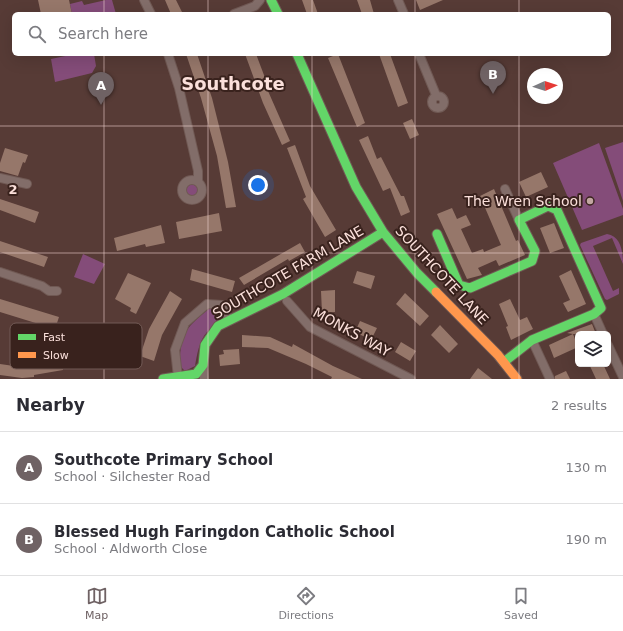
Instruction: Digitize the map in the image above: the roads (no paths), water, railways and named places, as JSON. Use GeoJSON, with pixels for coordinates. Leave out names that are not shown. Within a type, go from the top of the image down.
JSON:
{"type":"FeatureCollection","features":[{"type":"Feature","properties":{"kind":"street"},"geometry":{"type":"LineString","coordinates":[[144,0],[150,12]]}},
{"type":"Feature","properties":{"kind":"street"},"geometry":{"type":"LineString","coordinates":[[239,12],[255,6],[260,0]]}},
{"type":"Feature","properties":{"kind":"street"},"geometry":{"type":"LineString","coordinates":[[272,0],[277,12]]}},
{"type":"Feature","properties":{"kind":"street"},"geometry":{"type":"LineString","coordinates":[[398,0],[403,12]]}},
{"type":"Feature","properties":{"kind":"street"},"geometry":{"type":"LineString","coordinates":[[169,56],[179,88],[198,171],[198,181]]}},
{"type":"Feature","properties":{"kind":"street","name":"SOUTHCOTE LANE"},"geometry":{"type":"LineString","coordinates":[[298,56],[356,187],[383,232],[417,273],[486,341],[517,379]]}},
{"type":"Feature","properties":{"kind":"street"},"geometry":{"type":"LineString","coordinates":[[421,56],[436,96]]}},
{"type":"Feature","properties":{"kind":"street"},"geometry":{"type":"LineString","coordinates":[[0,178],[27,184]]}},
{"type":"Feature","properties":{"kind":"street"},"geometry":{"type":"LineString","coordinates":[[437,234],[459,285],[470,288],[532,261],[535,251],[505,189]]}},
{"type":"Feature","properties":{"kind":"street"},"geometry":{"type":"LineString","coordinates":[[504,362],[532,340],[594,314],[601,308],[557,210],[548,206],[519,220]]}},
{"type":"Feature","properties":{"kind":"street","name":"SOUTHCOTE FARM LANE"},"geometry":{"type":"LineString","coordinates":[[203,365],[205,346],[218,326],[283,294],[383,232]]}},
{"type":"Feature","properties":{"kind":"street"},"geometry":{"type":"LineString","coordinates":[[0,272],[42,286],[49,291],[57,291]]}},
{"type":"Feature","properties":{"kind":"street","name":"MONKS WAY"},"geometry":{"type":"LineString","coordinates":[[287,301],[310,327],[411,379]]}},
{"type":"Feature","properties":{"kind":"street"},"geometry":{"type":"LineString","coordinates":[[178,377],[175,350],[185,323],[207,304],[222,305],[229,320]]}},
{"type":"Feature","properties":{"kind":"street"},"geometry":{"type":"LineString","coordinates":[[594,314],[602,331]]}},
{"type":"Feature","properties":{"kind":"street"},"geometry":{"type":"LineString","coordinates":[[532,340],[550,379]]}},
{"type":"Feature","properties":{"kind":"street"},"geometry":{"type":"LineString","coordinates":[[611,351],[623,376]]}},
{"type":"Feature","properties":{"kind":"street"},"geometry":{"type":"LineString","coordinates":[[163,379],[196,374],[203,365]]}},
{"type":"Feature","properties":{"kind":"street"},"geometry":{"type":"LineString","coordinates":[[203,365],[204,379]]}},
{"type":"Feature","properties":{"kind":"place","name":"Blessed Hugh Faringdon Catholic School"},"geometry":{"type":"Point","coordinates":[493,94]}},
{"type":"Feature","properties":{"kind":"place","name":"Southcote Primary School"},"geometry":{"type":"Point","coordinates":[101,105]}},
{"type":"Feature","properties":{"kind":"place","name":"The Wren School"},"geometry":{"type":"Point","coordinates":[590,201]}},
{"type":"Feature","properties":{"kind":"district","name":"Southcote"},"geometry":{"type":"Point","coordinates":[233,83]}}]}
